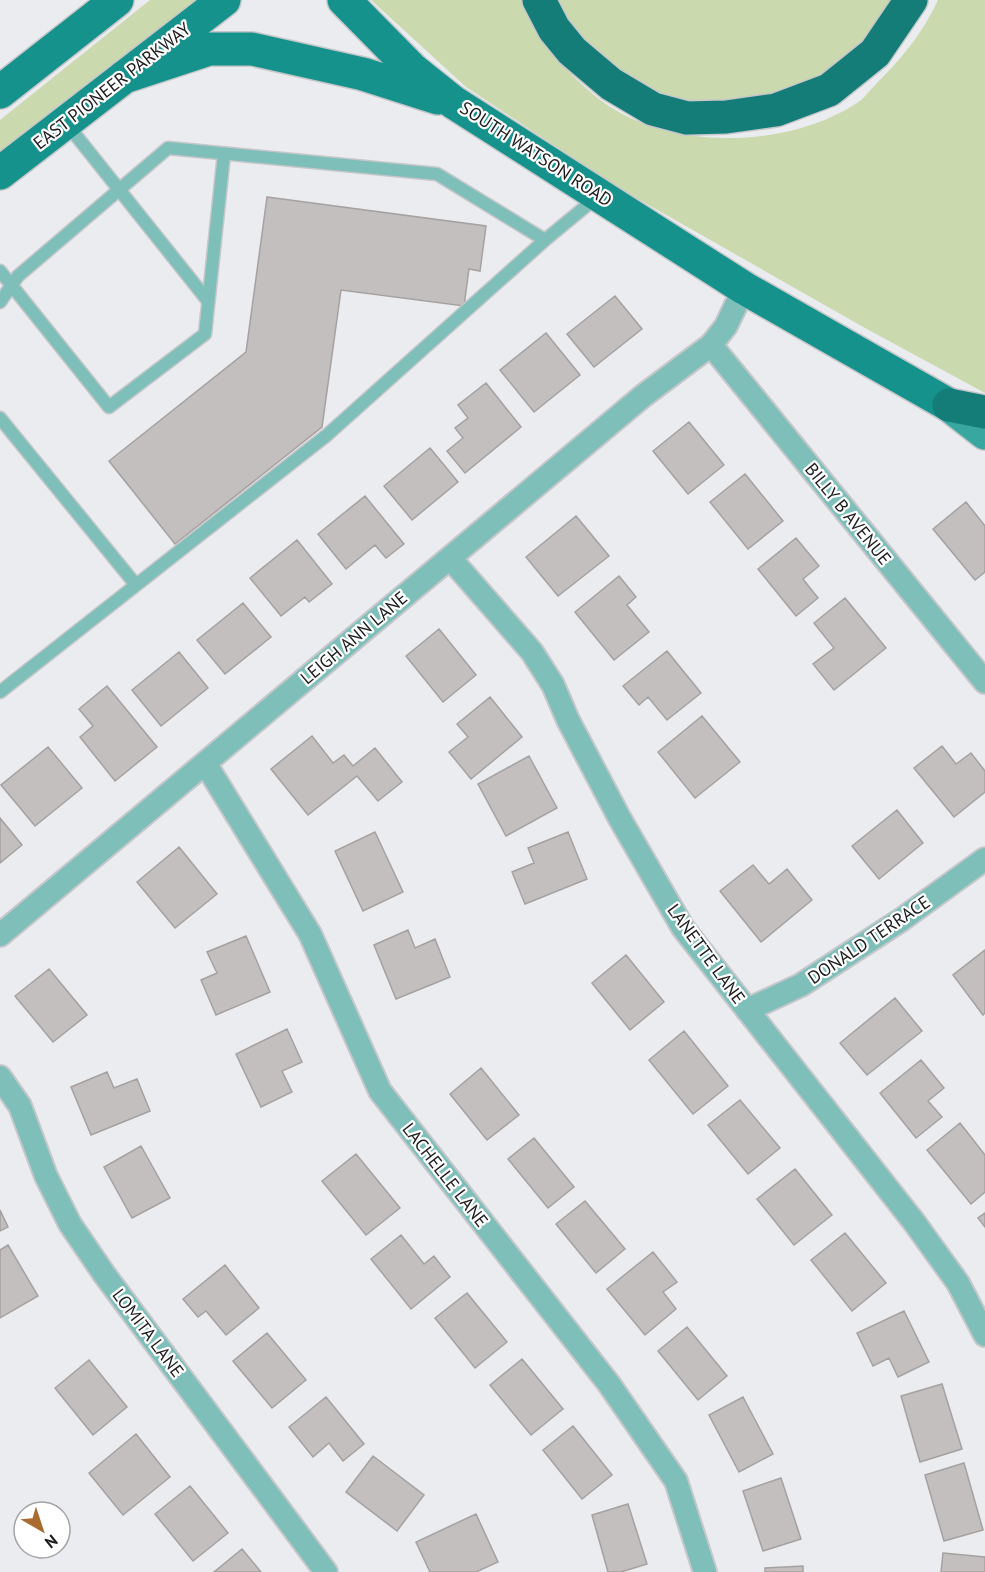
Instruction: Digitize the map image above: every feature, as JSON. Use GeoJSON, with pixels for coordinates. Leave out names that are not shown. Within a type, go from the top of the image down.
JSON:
{"type":"FeatureCollection","features":[{"type":"Feature","properties":{"kind":"highway"},"geometry":{"type":"LineString","coordinates":[[539,0],[555,29],[573,51],[611,84],[653,109],[687,117],[726,117],[776,110],[829,90],[875,53],[911,0]]}},
{"type":"Feature","properties":{"kind":"highway"},"geometry":{"type":"LineString","coordinates":[[949,405],[985,412]]}},
{"type":"Feature","properties":{"kind":"main road","name":"EAST PIONEER PARKWAY"},"geometry":{"type":"LineString","coordinates":[[0,173],[224,0]]}},
{"type":"Feature","properties":{"kind":"main road","name":"SOUTH WATSON ROAD"},"geometry":{"type":"LineString","coordinates":[[344,0],[413,70],[453,102],[744,288],[949,405],[985,433]]}},
{"type":"Feature","properties":{"kind":"main road"},"geometry":{"type":"LineString","coordinates":[[0,92],[108,5]]}},
{"type":"Feature","properties":{"kind":"main road"},"geometry":{"type":"LineString","coordinates":[[124,77],[209,49],[252,49],[363,74],[430,97],[453,102]]}},
{"type":"Feature","properties":{"kind":"street"},"geometry":{"type":"LineString","coordinates":[[711,345],[726,326],[744,288]]}},
{"type":"Feature","properties":{"kind":"street","name":"LEIGH ANN LANE"},"geometry":{"type":"LineString","coordinates":[[0,935],[643,396],[711,345]]}},
{"type":"Feature","properties":{"kind":"street","name":"BILLY B AVENUE"},"geometry":{"type":"LineString","coordinates":[[711,345],[985,682]]}},
{"type":"Feature","properties":{"kind":"street","name":"LANETTE LANE"},"geometry":{"type":"LineString","coordinates":[[450,558],[532,652],[553,685],[568,720],[620,819],[683,928],[914,1222],[958,1282],[985,1335]]}},
{"type":"Feature","properties":{"kind":"street","name":"LACHELLE LANE"},"geometry":{"type":"LineString","coordinates":[[205,763],[310,934],[380,1091],[609,1384],[676,1481],[705,1572]]}},
{"type":"Feature","properties":{"kind":"street","name":"DONALD TERRACE"},"geometry":{"type":"LineString","coordinates":[[747,1010],[801,985],[902,920],[985,859]]}},
{"type":"Feature","properties":{"kind":"street","name":"LOMITA LANE"},"geometry":{"type":"LineString","coordinates":[[0,1077],[20,1106],[46,1176],[70,1224],[104,1275],[326,1572]]}},
{"type":"Feature","properties":{"kind":"lane"},"geometry":{"type":"LineString","coordinates":[[65,122],[208,301]]}},
{"type":"Feature","properties":{"kind":"lane"},"geometry":{"type":"LineString","coordinates":[[0,302],[18,276],[168,148],[437,174],[545,240]]}},
{"type":"Feature","properties":{"kind":"lane"},"geometry":{"type":"LineString","coordinates":[[0,271],[109,407],[204,334],[224,154]]}},
{"type":"Feature","properties":{"kind":"lane"},"geometry":{"type":"LineString","coordinates":[[0,692],[327,435],[545,240],[599,195]]}},
{"type":"Feature","properties":{"kind":"lane"},"geometry":{"type":"LineString","coordinates":[[0,418],[136,585]]}},
{"type":"Feature","properties":{"kind":"green space"},"geometry":{"type":"Polygon","coordinates":[[[150,0],[200,0],[0,160],[0,120],[150,0]]]}},
{"type":"Feature","properties":{"kind":"green space"},"geometry":{"type":"Polygon","coordinates":[[[371,0],[525,0],[562,63],[594,95],[622,114],[653,127],[688,135],[724,138],[760,136],[795,130],[828,118],[865,97],[911,45],[938,0],[985,0],[985,393],[865,328],[617,187],[466,87],[371,0]]]}},
{"type":"Feature","properties":{"kind":"green space"},"geometry":{"type":"Polygon","coordinates":[[[556,0],[900,0],[865,54],[780,98],[691,107],[639,87],[607,68],[567,22],[556,0]]]}},
{"type":"Feature","properties":{"kind":"building"},"geometry":{"type":"Polygon","coordinates":[[[267,197],[486,226],[480,271],[469,269],[464,306],[341,290],[322,427],[175,544],[109,461],[246,352],[267,197]]]}},
{"type":"Feature","properties":{"kind":"building"},"geometry":{"type":"Polygon","coordinates":[[[615,296],[642,329],[594,367],[567,334],[615,296]]]}},
{"type":"Feature","properties":{"kind":"building"},"geometry":{"type":"Polygon","coordinates":[[[546,333],[580,375],[534,412],[500,370],[546,333]]]}},
{"type":"Feature","properties":{"kind":"building"},"geometry":{"type":"Polygon","coordinates":[[[486,383],[521,427],[465,473],[447,451],[463,438],[455,428],[468,418],[458,405],[486,383]]]}},
{"type":"Feature","properties":{"kind":"building"},"geometry":{"type":"Polygon","coordinates":[[[689,422],[724,465],[688,494],[653,451],[689,422]]]}},
{"type":"Feature","properties":{"kind":"building"},"geometry":{"type":"Polygon","coordinates":[[[430,448],[458,482],[412,520],[384,486],[430,448]]]}},
{"type":"Feature","properties":{"kind":"building"},"geometry":{"type":"Polygon","coordinates":[[[745,474],[783,521],[748,549],[710,502],[745,474]]]}},
{"type":"Feature","properties":{"kind":"building"},"geometry":{"type":"Polygon","coordinates":[[[365,496],[404,544],[386,558],[375,545],[346,569],[318,534],[365,496]]]}},
{"type":"Feature","properties":{"kind":"building"},"geometry":{"type":"Polygon","coordinates":[[[966,502],[985,526],[985,572],[975,580],[933,529],[966,502]]]}},
{"type":"Feature","properties":{"kind":"building"},"geometry":{"type":"Polygon","coordinates":[[[576,516],[609,556],[558,596],[526,557],[576,516]]]}},
{"type":"Feature","properties":{"kind":"building"},"geometry":{"type":"Polygon","coordinates":[[[796,538],[819,566],[803,579],[818,598],[796,616],[758,569],[796,538]]]}},
{"type":"Feature","properties":{"kind":"building"},"geometry":{"type":"Polygon","coordinates":[[[297,540],[332,584],[309,602],[305,597],[281,616],[250,578],[297,540]]]}},
{"type":"Feature","properties":{"kind":"building"},"geometry":{"type":"Polygon","coordinates":[[[619,576],[636,597],[627,605],[649,632],[614,660],[575,612],[619,576]]]}},
{"type":"Feature","properties":{"kind":"building"},"geometry":{"type":"Polygon","coordinates":[[[845,598],[886,648],[834,690],[813,664],[834,648],[814,623],[845,598]]]}},
{"type":"Feature","properties":{"kind":"building"},"geometry":{"type":"Polygon","coordinates":[[[243,603],[271,637],[225,674],[197,640],[243,603]]]}},
{"type":"Feature","properties":{"kind":"building"},"geometry":{"type":"Polygon","coordinates":[[[439,629],[476,675],[443,702],[406,656],[439,629]]]}},
{"type":"Feature","properties":{"kind":"building"},"geometry":{"type":"Polygon","coordinates":[[[667,651],[701,693],[667,720],[648,697],[639,705],[623,686],[667,651]]]}},
{"type":"Feature","properties":{"kind":"building"},"geometry":{"type":"Polygon","coordinates":[[[179,652],[208,688],[161,726],[132,690],[179,652]]]}},
{"type":"Feature","properties":{"kind":"building"},"geometry":{"type":"Polygon","coordinates":[[[107,686],[157,747],[115,781],[80,737],[93,726],[79,709],[107,686]]]}},
{"type":"Feature","properties":{"kind":"building"},"geometry":{"type":"Polygon","coordinates":[[[490,697],[522,737],[471,779],[449,752],[468,737],[457,724],[490,697]]]}},
{"type":"Feature","properties":{"kind":"building"},"geometry":{"type":"Polygon","coordinates":[[[702,716],[740,762],[695,798],[658,752],[702,716]]]}},
{"type":"Feature","properties":{"kind":"building"},"geometry":{"type":"Polygon","coordinates":[[[312,736],[333,763],[344,755],[353,766],[375,748],[402,782],[378,801],[357,776],[308,815],[271,769],[312,736]]]}},
{"type":"Feature","properties":{"kind":"building"},"geometry":{"type":"Polygon","coordinates":[[[942,746],[956,764],[971,753],[985,771],[985,792],[954,817],[914,768],[942,746]]]}},
{"type":"Feature","properties":{"kind":"building"},"geometry":{"type":"Polygon","coordinates":[[[48,747],[82,788],[35,826],[1,785],[48,747]]]}},
{"type":"Feature","properties":{"kind":"building"},"geometry":{"type":"Polygon","coordinates":[[[529,756],[557,808],[506,836],[478,784],[529,756]]]}},
{"type":"Feature","properties":{"kind":"building"},"geometry":{"type":"Polygon","coordinates":[[[897,810],[923,843],[879,879],[852,846],[897,810]]]}},
{"type":"Feature","properties":{"kind":"building"},"geometry":{"type":"Polygon","coordinates":[[[0,818],[22,845],[0,863],[0,818]]]}},
{"type":"Feature","properties":{"kind":"building"},"geometry":{"type":"Polygon","coordinates":[[[375,832],[403,892],[363,911],[335,851],[375,832]]]}},
{"type":"Feature","properties":{"kind":"building"},"geometry":{"type":"Polygon","coordinates":[[[568,832],[587,879],[525,904],[512,872],[534,863],[528,848],[568,832]]]}},
{"type":"Feature","properties":{"kind":"building"},"geometry":{"type":"Polygon","coordinates":[[[179,847],[217,894],[175,928],[137,882],[179,847]]]}},
{"type":"Feature","properties":{"kind":"building"},"geometry":{"type":"Polygon","coordinates":[[[753,865],[769,884],[787,869],[812,900],[761,942],[720,891],[753,865]]]}},
{"type":"Feature","properties":{"kind":"building"},"geometry":{"type":"Polygon","coordinates":[[[408,930],[415,948],[435,939],[450,977],[396,999],[374,945],[408,930]]]}},
{"type":"Feature","properties":{"kind":"building"},"geometry":{"type":"Polygon","coordinates":[[[246,936],[270,992],[216,1015],[201,980],[217,973],[207,952],[246,936]]]}},
{"type":"Feature","properties":{"kind":"building"},"geometry":{"type":"Polygon","coordinates":[[[985,950],[985,1013],[983,1015],[953,975],[985,950]]]}},
{"type":"Feature","properties":{"kind":"building"},"geometry":{"type":"Polygon","coordinates":[[[626,955],[664,1002],[630,1030],[592,983],[626,955]]]}},
{"type":"Feature","properties":{"kind":"building"},"geometry":{"type":"Polygon","coordinates":[[[49,969],[87,1015],[53,1042],[15,996],[49,969]]]}},
{"type":"Feature","properties":{"kind":"building"},"geometry":{"type":"Polygon","coordinates":[[[895,998],[922,1031],[867,1075],[840,1043],[895,998]]]}},
{"type":"Feature","properties":{"kind":"building"},"geometry":{"type":"Polygon","coordinates":[[[287,1029],[302,1062],[282,1071],[292,1092],[261,1107],[236,1054],[287,1029]]]}},
{"type":"Feature","properties":{"kind":"building"},"geometry":{"type":"Polygon","coordinates":[[[684,1031],[728,1086],[693,1114],[649,1060],[684,1031]]]}},
{"type":"Feature","properties":{"kind":"building"},"geometry":{"type":"Polygon","coordinates":[[[921,1060],[944,1088],[928,1101],[942,1117],[916,1138],[880,1093],[921,1060]]]}},
{"type":"Feature","properties":{"kind":"building"},"geometry":{"type":"Polygon","coordinates":[[[481,1068],[519,1115],[487,1140],[450,1094],[481,1068]]]}},
{"type":"Feature","properties":{"kind":"building"},"geometry":{"type":"Polygon","coordinates":[[[107,1072],[114,1088],[137,1079],[150,1111],[91,1135],[71,1087],[107,1072]]]}},
{"type":"Feature","properties":{"kind":"building"},"geometry":{"type":"Polygon","coordinates":[[[740,1100],[780,1148],[748,1174],[708,1125],[740,1100]]]}},
{"type":"Feature","properties":{"kind":"building"},"geometry":{"type":"Polygon","coordinates":[[[960,1123],[985,1155],[985,1192],[971,1204],[927,1150],[960,1123]]]}},
{"type":"Feature","properties":{"kind":"building"},"geometry":{"type":"Polygon","coordinates":[[[534,1138],[574,1187],[548,1208],[508,1159],[534,1138]]]}},
{"type":"Feature","properties":{"kind":"building"},"geometry":{"type":"Polygon","coordinates":[[[141,1146],[170,1198],[132,1218],[104,1167],[141,1146]]]}},
{"type":"Feature","properties":{"kind":"building"},"geometry":{"type":"Polygon","coordinates":[[[356,1154],[400,1208],[366,1235],[322,1181],[356,1154]]]}},
{"type":"Feature","properties":{"kind":"building"},"geometry":{"type":"Polygon","coordinates":[[[795,1169],[832,1215],[794,1245],[757,1199],[795,1169]]]}},
{"type":"Feature","properties":{"kind":"building"},"geometry":{"type":"Polygon","coordinates":[[[585,1201],[625,1249],[596,1273],[556,1224],[585,1201]]]}},
{"type":"Feature","properties":{"kind":"building"},"geometry":{"type":"Polygon","coordinates":[[[0,1210],[8,1227],[0,1231],[0,1210]]]}},
{"type":"Feature","properties":{"kind":"building"},"geometry":{"type":"Polygon","coordinates":[[[985,1213],[985,1227],[978,1218],[985,1213]]]}},
{"type":"Feature","properties":{"kind":"building"},"geometry":{"type":"Polygon","coordinates":[[[845,1233],[886,1283],[852,1311],[811,1260],[845,1233]]]}},
{"type":"Feature","properties":{"kind":"building"},"geometry":{"type":"Polygon","coordinates":[[[401,1235],[424,1264],[434,1256],[450,1277],[411,1309],[371,1259],[401,1235]]]}},
{"type":"Feature","properties":{"kind":"building"},"geometry":{"type":"Polygon","coordinates":[[[8,1245],[38,1296],[0,1318],[0,1250],[8,1245]]]}},
{"type":"Feature","properties":{"kind":"building"},"geometry":{"type":"Polygon","coordinates":[[[653,1252],[677,1282],[663,1292],[676,1309],[645,1335],[607,1289],[653,1252]]]}},
{"type":"Feature","properties":{"kind":"building"},"geometry":{"type":"Polygon","coordinates":[[[225,1265],[259,1308],[226,1335],[206,1311],[198,1317],[183,1299],[225,1265]]]}},
{"type":"Feature","properties":{"kind":"building"},"geometry":{"type":"Polygon","coordinates":[[[467,1293],[507,1342],[475,1368],[435,1318],[467,1293]]]}},
{"type":"Feature","properties":{"kind":"building"},"geometry":{"type":"Polygon","coordinates":[[[904,1311],[929,1362],[898,1377],[889,1358],[873,1366],[857,1333],[904,1311]]]}},
{"type":"Feature","properties":{"kind":"building"},"geometry":{"type":"Polygon","coordinates":[[[687,1327],[727,1376],[698,1400],[658,1351],[687,1327]]]}},
{"type":"Feature","properties":{"kind":"building"},"geometry":{"type":"Polygon","coordinates":[[[267,1333],[306,1380],[272,1408],[233,1361],[267,1333]]]}},
{"type":"Feature","properties":{"kind":"building"},"geometry":{"type":"Polygon","coordinates":[[[522,1359],[563,1409],[531,1435],[490,1385],[522,1359]]]}},
{"type":"Feature","properties":{"kind":"building"},"geometry":{"type":"Polygon","coordinates":[[[89,1360],[127,1407],[93,1435],[55,1388],[89,1360]]]}},
{"type":"Feature","properties":{"kind":"building"},"geometry":{"type":"Polygon","coordinates":[[[942,1384],[962,1449],[920,1462],[901,1396],[942,1384]]]}},
{"type":"Feature","properties":{"kind":"building"},"geometry":{"type":"Polygon","coordinates":[[[326,1397],[364,1444],[343,1461],[329,1443],[313,1457],[289,1427],[326,1397]]]}},
{"type":"Feature","properties":{"kind":"building"},"geometry":{"type":"Polygon","coordinates":[[[743,1397],[773,1454],[739,1472],[709,1415],[743,1397]]]}},
{"type":"Feature","properties":{"kind":"building"},"geometry":{"type":"Polygon","coordinates":[[[573,1426],[612,1475],[582,1499],[543,1450],[573,1426]]]}},
{"type":"Feature","properties":{"kind":"building"},"geometry":{"type":"Polygon","coordinates":[[[136,1434],[170,1477],[123,1515],[89,1473],[136,1434]]]}},
{"type":"Feature","properties":{"kind":"building"},"geometry":{"type":"Polygon","coordinates":[[[373,1456],[424,1495],[397,1531],[346,1492],[373,1456]]]}},
{"type":"Feature","properties":{"kind":"building"},"geometry":{"type":"Polygon","coordinates":[[[964,1463],[983,1530],[944,1541],[925,1475],[964,1463]]]}},
{"type":"Feature","properties":{"kind":"building"},"geometry":{"type":"Polygon","coordinates":[[[781,1478],[801,1539],[763,1551],[743,1491],[781,1478]]]}},
{"type":"Feature","properties":{"kind":"building"},"geometry":{"type":"Polygon","coordinates":[[[190,1486],[228,1533],[193,1561],[155,1514],[190,1486]]]}},
{"type":"Feature","properties":{"kind":"building"},"geometry":{"type":"Polygon","coordinates":[[[628,1504],[647,1564],[621,1572],[608,1572],[592,1515],[628,1504]]]}},
{"type":"Feature","properties":{"kind":"building"},"geometry":{"type":"Polygon","coordinates":[[[476,1514],[498,1562],[476,1572],[430,1572],[416,1542],[476,1514]]]}},
{"type":"Feature","properties":{"kind":"building"},"geometry":{"type":"Polygon","coordinates":[[[242,1549],[261,1572],[214,1572],[242,1549]]]}},
{"type":"Feature","properties":{"kind":"building"},"geometry":{"type":"Polygon","coordinates":[[[943,1553],[985,1557],[985,1572],[941,1572],[943,1553]]]}},
{"type":"Feature","properties":{"kind":"building"},"geometry":{"type":"Polygon","coordinates":[[[803,1566],[803,1572],[765,1572],[765,1568],[803,1566]]]}}]}
